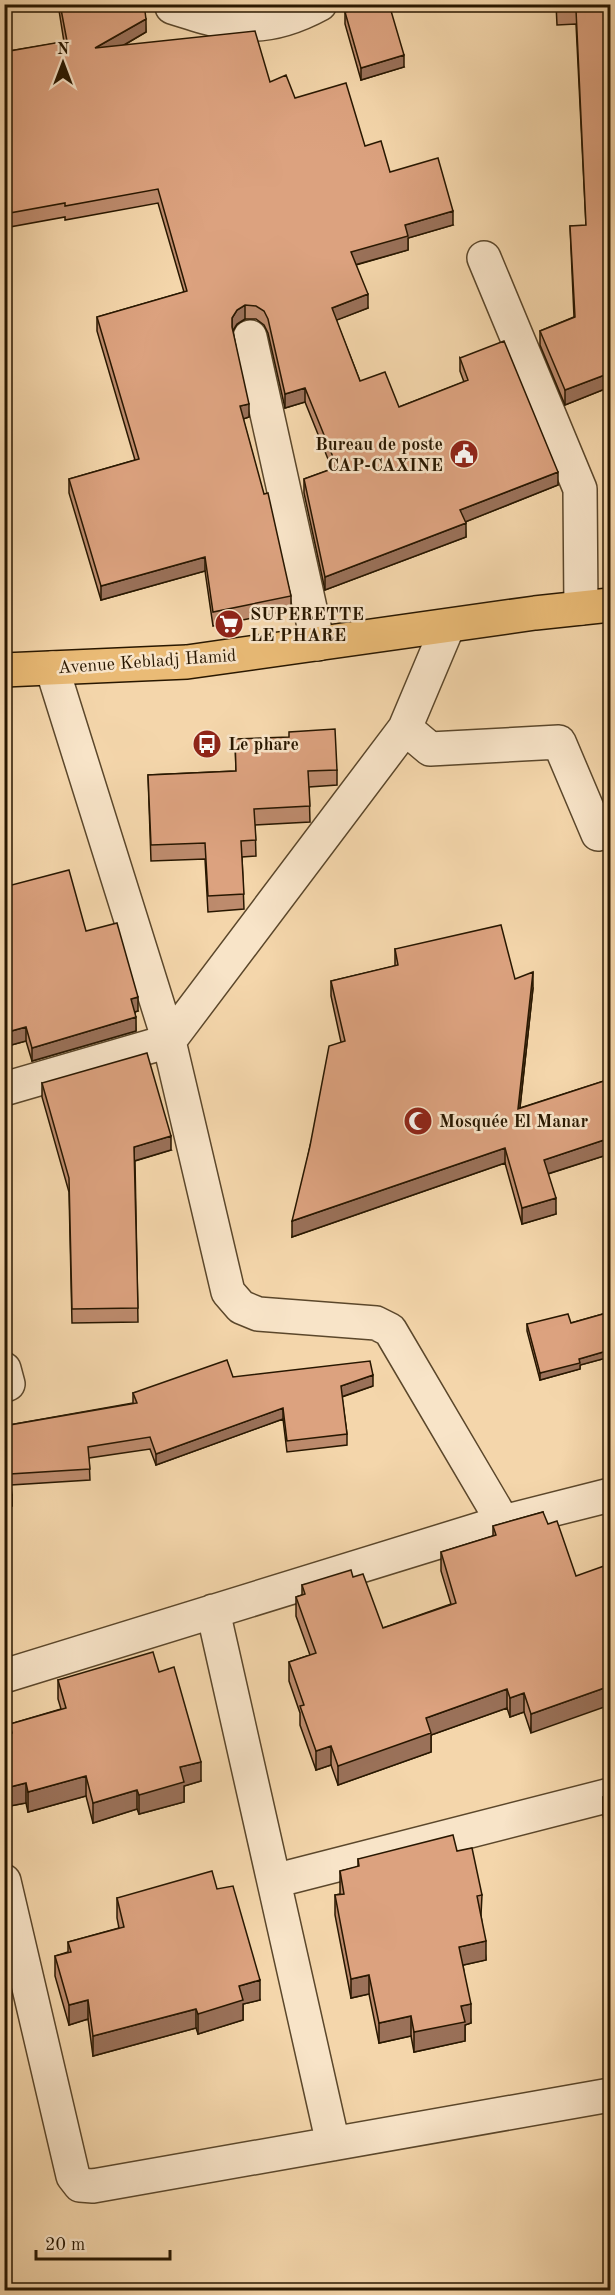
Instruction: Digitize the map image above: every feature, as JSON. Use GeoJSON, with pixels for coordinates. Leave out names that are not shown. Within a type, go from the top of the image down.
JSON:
{"type":"FeatureCollection","features":[{"type":"Feature","properties":{"kind":"main road","name":"Avenue Kebladj Hamid"},"geometry":{"type":"LineString","coordinates":[[4,670],[187,662],[596,607]]}},
{"type":"Feature","properties":{"kind":"street"},"geometry":{"type":"LineString","coordinates":[[172,7],[216,21],[237,25],[258,25],[300,15],[320,4]]}},
{"type":"Feature","properties":{"kind":"street"},"geometry":{"type":"LineString","coordinates":[[484,258],[580,489],[596,607]]}},
{"type":"Feature","properties":{"kind":"street"},"geometry":{"type":"LineString","coordinates":[[250,337],[318,644]]}},
{"type":"Feature","properties":{"kind":"street"},"geometry":{"type":"LineString","coordinates":[[4,1089],[169,1041],[405,728],[448,626]]}},
{"type":"Feature","properties":{"kind":"street"},"geometry":{"type":"LineString","coordinates":[[52,668],[169,1041],[228,1292],[241,1307],[258,1314],[376,1323],[390,1330],[503,1522]]}},
{"type":"Feature","properties":{"kind":"street"},"geometry":{"type":"LineString","coordinates":[[405,728],[430,749],[559,742],[598,834],[610,831]]}},
{"type":"Feature","properties":{"kind":"street"},"geometry":{"type":"LineString","coordinates":[[4,1676],[503,1522],[610,1495]]}},
{"type":"Feature","properties":{"kind":"street"},"geometry":{"type":"LineString","coordinates":[[213,1611],[333,2144]]}},
{"type":"Feature","properties":{"kind":"street"},"geometry":{"type":"LineString","coordinates":[[274,1881],[610,1795]]}},
{"type":"Feature","properties":{"kind":"street"},"geometry":{"type":"LineString","coordinates":[[4,1881],[73,2176],[80,2185],[93,2186],[610,2095]]}},
{"type":"Feature","properties":{"kind":"building"},"geometry":{"type":"Polygon","coordinates":[[[60,4],[144,4],[146,19],[95,48],[255,31],[270,82],[286,75],[295,98],[346,83],[365,146],[381,141],[390,172],[438,158],[453,211],[405,225],[408,236],[351,252],[368,294],[332,308],[360,381],[385,372],[399,407],[468,380],[460,358],[504,341],[558,472],[460,510],[466,523],[325,577],[304,479],[337,467],[305,388],[285,394],[268,319],[264,311],[256,306],[245,305],[237,310],[232,318],[249,404],[240,406],[264,494],[268,493],[291,596],[213,612],[205,557],[101,586],[69,479],[139,459],[97,317],[187,291],[158,189],[65,206],[65,203],[4,214],[4,52],[67,41],[60,4]]]}},
{"type":"Feature","properties":{"kind":"building"},"geometry":{"type":"Polygon","coordinates":[[[373,4],[389,4],[404,55],[361,68],[345,12],[373,4]]]}},
{"type":"Feature","properties":{"kind":"building"},"geometry":{"type":"Polygon","coordinates":[[[557,4],[610,4],[610,373],[565,390],[540,331],[575,317],[570,226],[586,225],[576,10],[557,11],[557,4]]]}},
{"type":"Feature","properties":{"kind":"building"},"geometry":{"type":"Polygon","coordinates":[[[335,729],[337,770],[308,771],[310,806],[254,809],[256,840],[241,841],[244,894],[208,896],[205,843],[151,845],[148,775],[236,771],[235,739],[289,737],[289,732],[335,729]]]}},
{"type":"Feature","properties":{"kind":"building"},"geometry":{"type":"Polygon","coordinates":[[[69,870],[86,931],[117,923],[138,997],[131,999],[136,1017],[32,1048],[26,1027],[4,1033],[4,887],[69,870]]]}},
{"type":"Feature","properties":{"kind":"building"},"geometry":{"type":"Polygon","coordinates":[[[501,925],[515,979],[533,972],[518,1109],[610,1079],[610,1138],[544,1160],[556,1198],[522,1208],[505,1148],[292,1221],[310,1146],[329,1046],[345,1041],[331,981],[398,965],[395,949],[501,925]]]}},
{"type":"Feature","properties":{"kind":"building"},"geometry":{"type":"Polygon","coordinates":[[[147,1053],[171,1136],[134,1147],[138,1308],[72,1309],[69,1178],[42,1083],[147,1053]]]}},
{"type":"Feature","properties":{"kind":"building"},"geometry":{"type":"Polygon","coordinates":[[[610,1312],[610,1350],[579,1359],[580,1363],[540,1373],[527,1324],[568,1314],[571,1323],[610,1312]]]}},
{"type":"Feature","properties":{"kind":"building"},"geometry":{"type":"Polygon","coordinates":[[[227,1360],[233,1377],[370,1361],[373,1375],[341,1386],[347,1434],[287,1441],[283,1408],[156,1454],[150,1437],[88,1447],[90,1469],[10,1474],[12,1495],[4,1496],[4,1426],[137,1403],[133,1393],[227,1360]]]}},
{"type":"Feature","properties":{"kind":"building"},"geometry":{"type":"Polygon","coordinates":[[[543,1512],[548,1524],[557,1521],[576,1576],[604,1566],[610,1583],[610,1686],[531,1714],[524,1693],[510,1698],[507,1689],[426,1718],[431,1733],[338,1766],[331,1746],[316,1751],[300,1706],[304,1705],[289,1662],[316,1653],[296,1597],[305,1594],[302,1585],[351,1570],[353,1577],[363,1574],[383,1628],[456,1603],[441,1552],[496,1535],[493,1526],[543,1512]]]}},
{"type":"Feature","properties":{"kind":"building"},"geometry":{"type":"Polygon","coordinates":[[[153,1652],[159,1672],[174,1667],[201,1762],[180,1767],[184,1782],[139,1795],[137,1790],[93,1803],[86,1776],[28,1792],[26,1783],[10,1787],[4,1766],[4,1736],[12,1733],[10,1724],[66,1708],[58,1680],[153,1652]]]}},
{"type":"Feature","properties":{"kind":"building"},"geometry":{"type":"Polygon","coordinates":[[[610,1794],[610,1828],[603,1797],[610,1794]]]}},
{"type":"Feature","properties":{"kind":"building"},"geometry":{"type":"Polygon","coordinates":[[[453,1835],[457,1851],[472,1848],[482,1895],[477,1896],[486,1941],[459,1947],[471,2004],[461,2006],[465,2022],[414,2032],[411,2016],[379,2023],[369,1975],[351,1979],[335,1895],[344,1894],[340,1871],[359,1866],[358,1859],[453,1835]]]}},
{"type":"Feature","properties":{"kind":"building"},"geometry":{"type":"Polygon","coordinates":[[[212,1871],[217,1889],[233,1886],[260,1980],[239,1986],[243,2000],[198,2014],[196,2009],[93,2036],[88,2000],[69,2005],[55,1956],[71,1952],[68,1942],[124,1927],[117,1898],[212,1871]]]}},
{"type":"Feature","properties":{"kind":"place","name":"Bureau de poste CAP-CAXINE"},"geometry":{"type":"Point","coordinates":[464,454]}},
{"type":"Feature","properties":{"kind":"place","name":"SUPERETTE LE PHARE"},"geometry":{"type":"Point","coordinates":[229,624]}},
{"type":"Feature","properties":{"kind":"place","name":"Le phare"},"geometry":{"type":"Point","coordinates":[207,744]}},
{"type":"Feature","properties":{"kind":"place","name":"Mosquée El Manar"},"geometry":{"type":"Point","coordinates":[418,1121]}}]}
